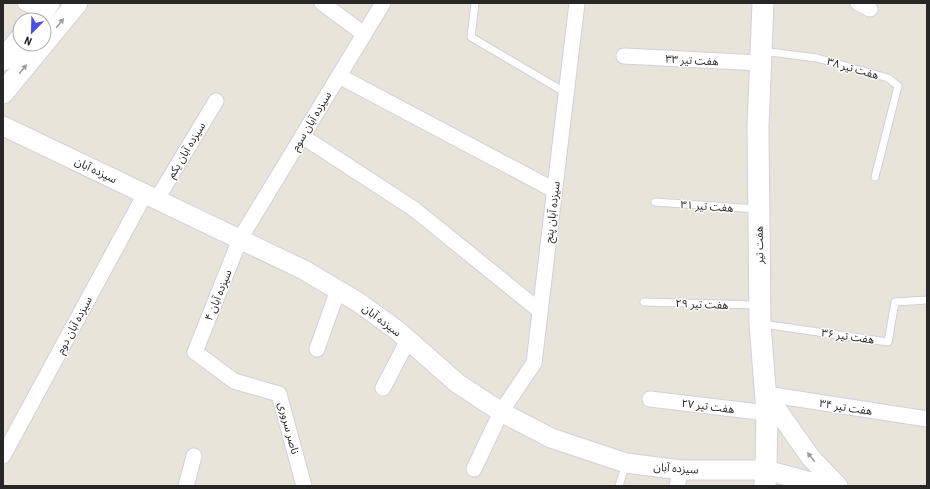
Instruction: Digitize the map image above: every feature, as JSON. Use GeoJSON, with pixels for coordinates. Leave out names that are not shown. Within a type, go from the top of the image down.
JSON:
{"type":"FeatureCollection","features":[{"type":"Feature","properties":{"kind":"main road"},"geometry":{"type":"LineString","coordinates":[[52,34],[77,3]]}},
{"type":"Feature","properties":{"kind":"main road","name":"هفت تیر"},"geometry":{"type":"LineString","coordinates":[[763,3],[758,127],[760,315],[766,404],[765,478]]}},
{"type":"Feature","properties":{"kind":"main road"},"geometry":{"type":"LineString","coordinates":[[3,60],[12,49]]}},
{"type":"Feature","properties":{"kind":"main road"},"geometry":{"type":"LineString","coordinates":[[3,93],[37,52]]}},
{"type":"Feature","properties":{"kind":"street"},"geometry":{"type":"LineString","coordinates":[[322,3],[364,34]]}},
{"type":"Feature","properties":{"kind":"street","name":"سیزده آبان سوم"},"geometry":{"type":"LineString","coordinates":[[240,239],[383,3]]}},
{"type":"Feature","properties":{"kind":"street","name":"سیزده آبان پنج"},"geometry":{"type":"LineString","coordinates":[[474,469],[501,412],[534,362],[577,3]]}},
{"type":"Feature","properties":{"kind":"street","name":"هفت تیر ۳۳"},"geometry":{"type":"LineString","coordinates":[[624,56],[761,57]]}},
{"type":"Feature","properties":{"kind":"street"},"geometry":{"type":"LineString","coordinates":[[338,76],[554,190]]}},
{"type":"Feature","properties":{"kind":"street","name":"سیزده آبان یکم"},"geometry":{"type":"LineString","coordinates":[[151,196],[216,101]]}},
{"type":"Feature","properties":{"kind":"street","name":"سیزده آبان"},"geometry":{"type":"LineString","coordinates":[[3,126],[304,270],[358,302],[398,331],[456,383],[501,412],[551,438],[626,463],[679,478],[765,478],[826,486]]}},
{"type":"Feature","properties":{"kind":"street"},"geometry":{"type":"LineString","coordinates":[[302,136],[414,209],[540,311]]}},
{"type":"Feature","properties":{"kind":"street","name":"سیزده آبان دوم"},"geometry":{"type":"LineString","coordinates":[[3,456],[151,196]]}},
{"type":"Feature","properties":{"kind":"street","name":"سیزده آبان ۴"},"geometry":{"type":"LineString","coordinates":[[195,352],[240,239]]}},
{"type":"Feature","properties":{"kind":"street"},"geometry":{"type":"LineString","coordinates":[[317,349],[338,290]]}},
{"type":"Feature","properties":{"kind":"street"},"geometry":{"type":"LineString","coordinates":[[383,388],[408,340]]}},
{"type":"Feature","properties":{"kind":"street","name":"ناصر سروری"},"geometry":{"type":"LineString","coordinates":[[195,352],[234,381],[279,394],[304,486]]}},
{"type":"Feature","properties":{"kind":"street","name":"هفت تیر ۲۷"},"geometry":{"type":"LineString","coordinates":[[650,399],[766,404]]}},
{"type":"Feature","properties":{"kind":"street"},"geometry":{"type":"LineString","coordinates":[[766,404],[811,458],[826,486]]}},
{"type":"Feature","properties":{"kind":"street","name":"هفت تیر ۳۴"},"geometry":{"type":"LineString","coordinates":[[766,404],[927,419]]}},
{"type":"Feature","properties":{"kind":"street"},"geometry":{"type":"LineString","coordinates":[[186,486],[194,456]]}},
{"type":"Feature","properties":{"kind":"lane"},"geometry":{"type":"LineString","coordinates":[[474,3],[471,37],[566,94]]}},
{"type":"Feature","properties":{"kind":"lane","name":"هفت تیر ۳۸"},"geometry":{"type":"LineString","coordinates":[[761,57],[818,58],[888,78],[898,86],[875,177]]}},
{"type":"Feature","properties":{"kind":"lane","name":"هفت تیر ۳۱"},"geometry":{"type":"LineString","coordinates":[[655,202],[759,209]]}},
{"type":"Feature","properties":{"kind":"lane","name":"هفت تیر ۳۶"},"geometry":{"type":"LineString","coordinates":[[760,315],[888,342],[895,302],[927,300]]}},
{"type":"Feature","properties":{"kind":"lane","name":"هفت تیر ۲۹"},"geometry":{"type":"LineString","coordinates":[[644,302],[760,315]]}},
{"type":"Feature","properties":{"kind":"lane"},"geometry":{"type":"LineString","coordinates":[[619,486],[626,463]]}}]}
